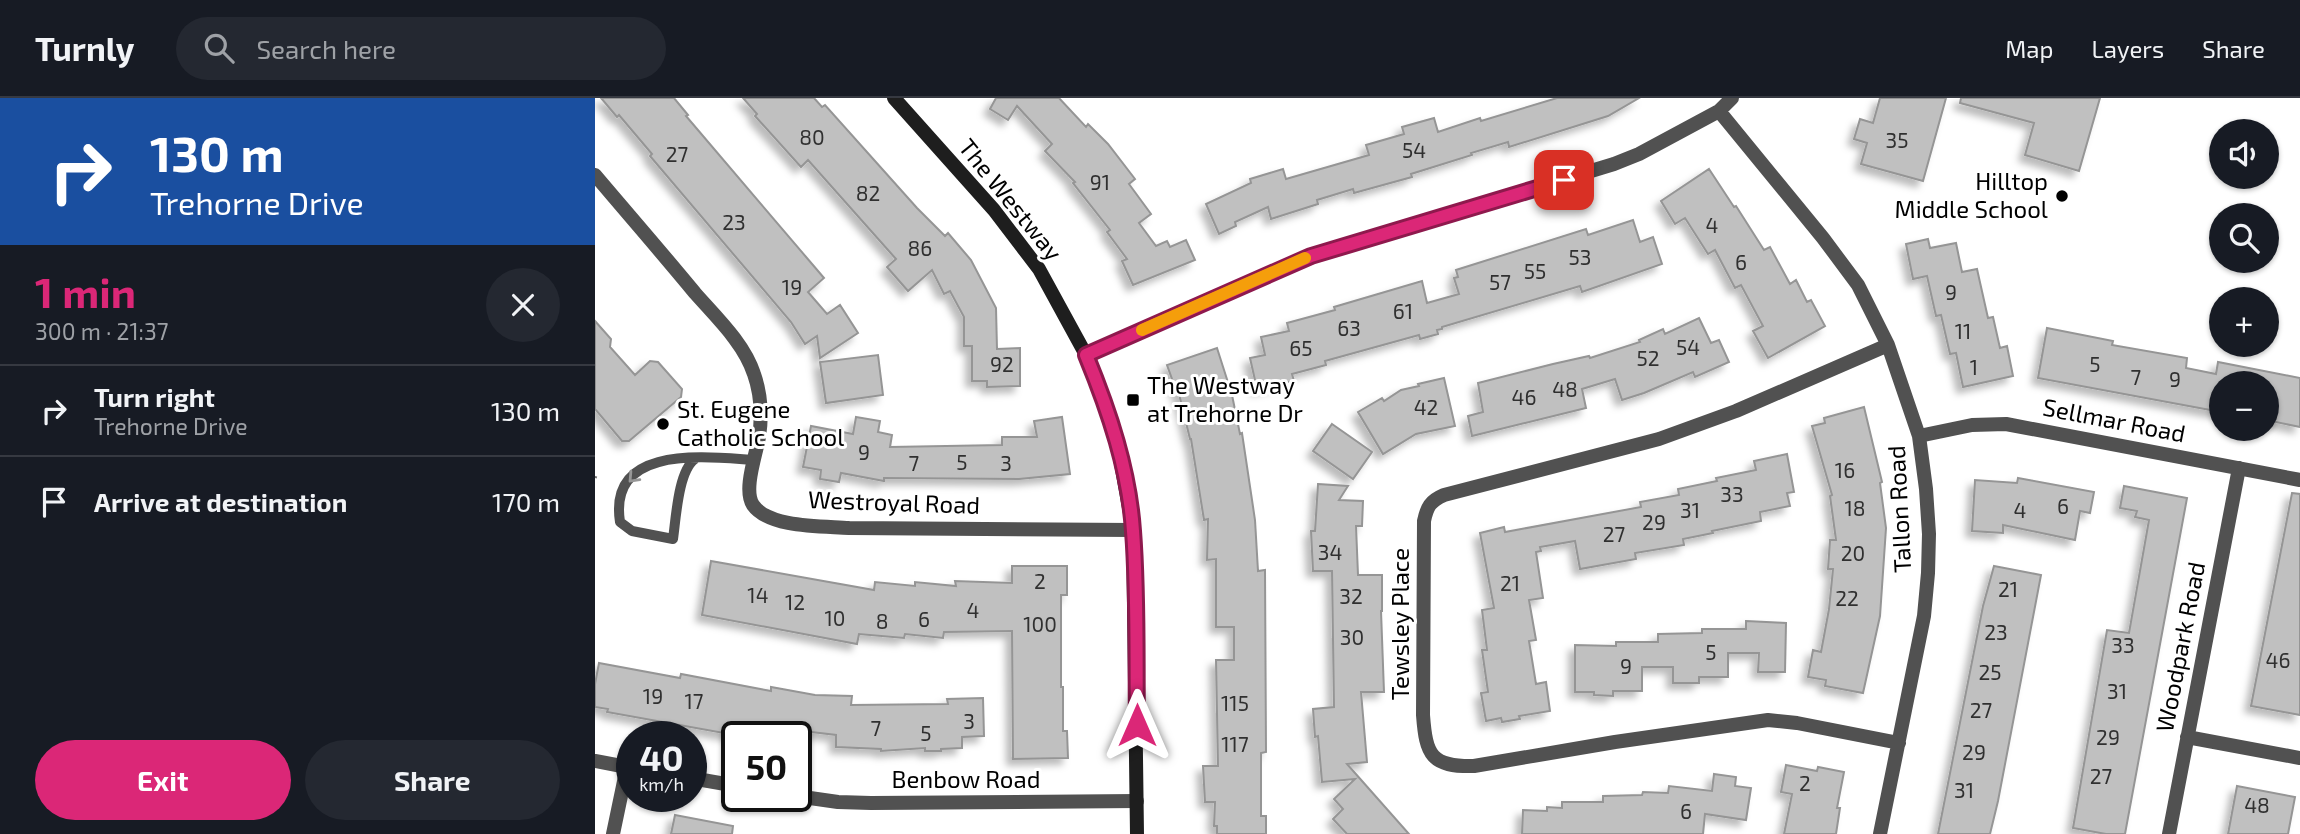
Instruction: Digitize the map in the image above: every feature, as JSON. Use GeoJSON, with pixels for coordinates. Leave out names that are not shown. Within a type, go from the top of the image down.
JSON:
{"type":"FeatureCollection","features":[{"type":"Feature","properties":{"kind":"main road","name":"The Westway"},"geometry":{"type":"LineString","coordinates":[[894,98],[1008,228],[1039,269],[1086,355],[1100,391],[1118,447],[1133,530],[1137,834]]}},
{"type":"Feature","properties":{"kind":"street"},"geometry":{"type":"LineString","coordinates":[[1086,355],[1304,259],[1614,164],[1639,154],[1719,111],[1733,98]]}},
{"type":"Feature","properties":{"kind":"street","name":"Tallon Road"},"geometry":{"type":"LineString","coordinates":[[1719,111],[1858,285],[1888,345],[1919,436],[1929,534],[1924,616],[1880,834]]}},
{"type":"Feature","properties":{"kind":"street","name":"Westroyal Road"},"geometry":{"type":"LineString","coordinates":[[595,175],[726,329],[753,370],[760,416],[749,492],[750,500],[759,511],[778,520],[849,528],[1133,530]]}},
{"type":"Feature","properties":{"kind":"street","name":"Tewsley Place"},"geometry":{"type":"LineString","coordinates":[[1888,345],[1737,411],[1659,439],[1434,499],[1426,509],[1424,521],[1423,715],[1425,740],[1430,753],[1436,761],[1454,766],[1474,766],[1768,720],[1899,743]]}},
{"type":"Feature","properties":{"kind":"street","name":"Sellmar Road"},"geometry":{"type":"LineString","coordinates":[[1919,436],[1972,425],[2005,424],[2300,480]]}},
{"type":"Feature","properties":{"kind":"street","name":"Woodpark Road"},"geometry":{"type":"LineString","coordinates":[[2169,834],[2239,468]]}},
{"type":"Feature","properties":{"kind":"street"},"geometry":{"type":"LineString","coordinates":[[2187,737],[2300,758]]}},
{"type":"Feature","properties":{"kind":"street"},"geometry":{"type":"LineString","coordinates":[[595,761],[616,765]]}},
{"type":"Feature","properties":{"kind":"street","name":"Benbow Road"},"geometry":{"type":"LineString","coordinates":[[812,798],[871,803],[1137,801]]}},
{"type":"Feature","properties":{"kind":"street"},"geometry":{"type":"LineString","coordinates":[[613,834],[618,812]]}},
{"type":"Feature","properties":{"kind":"lane"},"geometry":{"type":"LineString","coordinates":[[695,459],[689,463],[683,476],[673,539],[632,531],[620,522],[622,494],[628,480],[643,468],[677,458],[754,460]]}},
{"type":"Feature","properties":{"kind":"building"},"geometry":{"type":"Polygon","coordinates":[[[601,98],[674,98],[688,115],[686,116],[824,278],[808,292],[827,314],[840,305],[858,333],[820,358],[817,336],[805,344],[791,322],[650,156],[652,154],[601,98]]]}},
{"type":"Feature","properties":{"kind":"building"},"geometry":{"type":"Polygon","coordinates":[[[743,98],[814,98],[822,107],[825,105],[917,208],[945,236],[948,233],[971,260],[996,308],[997,349],[1020,348],[1020,386],[987,387],[987,381],[972,381],[972,346],[964,346],[964,317],[950,291],[944,294],[932,270],[908,291],[887,267],[896,259],[808,160],[801,167],[755,116],[757,114],[743,98]]]}},
{"type":"Feature","properties":{"kind":"building"},"geometry":{"type":"Polygon","coordinates":[[[996,98],[1059,98],[1086,127],[1088,124],[1108,144],[1135,179],[1129,184],[1151,214],[1139,223],[1156,246],[1167,241],[1170,247],[1186,240],[1195,260],[1133,285],[1122,261],[1127,259],[1107,232],[1110,230],[1073,183],[1075,182],[1045,151],[1052,144],[1017,106],[1008,120],[990,109],[996,98]]]}},
{"type":"Feature","properties":{"kind":"building"},"geometry":{"type":"Polygon","coordinates":[[[1557,98],[1639,98],[1608,116],[1509,147],[1508,142],[1471,153],[1472,155],[1411,174],[1412,177],[1354,193],[1353,189],[1317,200],[1318,204],[1271,219],[1268,207],[1235,222],[1236,226],[1219,234],[1206,204],[1251,183],[1250,179],[1283,169],[1286,179],[1369,155],[1366,145],[1404,134],[1402,127],[1434,118],[1438,132],[1557,98]]]}},
{"type":"Feature","properties":{"kind":"building"},"geometry":{"type":"Polygon","coordinates":[[[1880,98],[1946,98],[1923,181],[1861,164],[1867,143],[1854,139],[1860,119],[1873,123],[1880,98]]]}},
{"type":"Feature","properties":{"kind":"building"},"geometry":{"type":"Polygon","coordinates":[[[1961,98],[2100,98],[2079,171],[2025,155],[2034,123],[1960,103],[1961,98]]]}},
{"type":"Feature","properties":{"kind":"building"},"geometry":{"type":"Polygon","coordinates":[[[1709,169],[1764,250],[1770,247],[1790,284],[1796,280],[1807,302],[1811,300],[1825,326],[1768,358],[1753,331],[1763,326],[1741,285],[1735,288],[1715,250],[1708,254],[1685,218],[1675,224],[1661,201],[1709,169]]]}},
{"type":"Feature","properties":{"kind":"building"},"geometry":{"type":"Polygon","coordinates":[[[1633,220],[1640,242],[1653,237],[1662,264],[1582,292],[1580,286],[1442,327],[1437,330],[1438,334],[1420,339],[1419,335],[1325,361],[1326,365],[1292,374],[1294,381],[1257,389],[1250,358],[1265,355],[1261,337],[1289,331],[1287,323],[1422,281],[1427,303],[1459,294],[1454,278],[1458,277],[1456,270],[1586,229],[1588,235],[1633,220]]]}},
{"type":"Feature","properties":{"kind":"building"},"geometry":{"type":"Polygon","coordinates":[[[1928,239],[1930,248],[1956,243],[1962,272],[1977,269],[1988,318],[1993,317],[2000,348],[2007,346],[2013,376],[1963,387],[1956,353],[1950,354],[1941,315],[1936,316],[1927,276],[1913,279],[1906,244],[1928,239]]]}},
{"type":"Feature","properties":{"kind":"building"},"geometry":{"type":"Polygon","coordinates":[[[1699,318],[1711,343],[1719,340],[1729,362],[1695,377],[1693,372],[1622,400],[1615,379],[1582,389],[1586,408],[1472,436],[1468,416],[1483,412],[1478,383],[1553,364],[1589,356],[1590,358],[1640,342],[1639,340],[1663,329],[1665,334],[1699,318]]]}},
{"type":"Feature","properties":{"kind":"building"},"geometry":{"type":"Polygon","coordinates":[[[595,321],[611,339],[610,347],[635,375],[650,361],[658,362],[682,389],[681,397],[629,441],[622,441],[595,409],[595,321]]]}},
{"type":"Feature","properties":{"kind":"building"},"geometry":{"type":"Polygon","coordinates":[[[2047,328],[2113,341],[2112,345],[2187,358],[2186,368],[2209,373],[2209,410],[2038,378],[2047,328]]]}},
{"type":"Feature","properties":{"kind":"building"},"geometry":{"type":"Polygon","coordinates":[[[1217,348],[1232,395],[1240,434],[1242,433],[1255,520],[1258,571],[1265,570],[1266,752],[1261,753],[1261,816],[1266,816],[1266,834],[1217,834],[1217,826],[1214,826],[1215,802],[1205,802],[1203,766],[1218,766],[1216,660],[1234,660],[1234,627],[1216,627],[1216,559],[1207,560],[1208,519],[1204,520],[1191,439],[1178,390],[1167,365],[1217,348]]]}},
{"type":"Feature","properties":{"kind":"building"},"geometry":{"type":"Polygon","coordinates":[[[878,355],[883,395],[826,403],[820,362],[878,355]]]}},
{"type":"Feature","properties":{"kind":"building"},"geometry":{"type":"Polygon","coordinates":[[[2218,362],[2264,371],[2216,371],[2218,362]]]}},
{"type":"Feature","properties":{"kind":"building"},"geometry":{"type":"Polygon","coordinates":[[[2279,374],[2300,378],[2300,427],[2279,423],[2279,374]]]}},
{"type":"Feature","properties":{"kind":"building"},"geometry":{"type":"Polygon","coordinates":[[[1444,378],[1455,426],[1416,434],[1383,454],[1358,412],[1401,390],[1444,378]]]}},
{"type":"Feature","properties":{"kind":"building"},"geometry":{"type":"Polygon","coordinates":[[[1864,407],[1882,482],[1886,528],[1880,616],[1863,693],[1825,686],[1826,680],[1808,677],[1813,650],[1821,652],[1833,569],[1828,569],[1830,540],[1836,540],[1832,495],[1812,426],[1825,423],[1824,418],[1864,407]]]}},
{"type":"Feature","properties":{"kind":"building"},"geometry":{"type":"Polygon","coordinates":[[[856,417],[880,421],[878,432],[892,435],[890,447],[1002,445],[1002,437],[1037,437],[1034,421],[1062,417],[1070,474],[1019,479],[884,478],[884,481],[841,473],[839,482],[820,479],[821,470],[803,467],[811,426],[853,434],[856,417]]]}},
{"type":"Feature","properties":{"kind":"building"},"geometry":{"type":"Polygon","coordinates":[[[1332,424],[1372,452],[1353,479],[1313,451],[1332,424]]]}},
{"type":"Feature","properties":{"kind":"building"},"geometry":{"type":"Polygon","coordinates":[[[1787,454],[1794,492],[1787,493],[1790,506],[1760,512],[1761,521],[1683,539],[1684,545],[1635,553],[1636,559],[1580,569],[1575,541],[1540,547],[1541,551],[1536,552],[1543,598],[1529,600],[1536,640],[1529,641],[1536,684],[1546,682],[1550,711],[1502,722],[1501,718],[1486,721],[1481,693],[1488,692],[1482,650],[1487,650],[1482,610],[1494,608],[1480,533],[1504,527],[1505,532],[1641,507],[1640,502],[1679,495],[1678,489],[1756,470],[1754,461],[1787,454]]]}},
{"type":"Feature","properties":{"kind":"building"},"geometry":{"type":"Polygon","coordinates":[[[2018,478],[2094,492],[2090,513],[2080,511],[2075,540],[2003,525],[2003,533],[1972,531],[1975,480],[2017,483],[2018,478]]]}},
{"type":"Feature","properties":{"kind":"building"},"geometry":{"type":"Polygon","coordinates":[[[1318,484],[1348,486],[1339,500],[1363,501],[1362,526],[1356,526],[1358,575],[1382,575],[1384,692],[1361,692],[1367,762],[1347,764],[1409,834],[1347,834],[1333,819],[1343,809],[1334,799],[1355,779],[1322,782],[1313,709],[1334,707],[1332,571],[1313,571],[1311,531],[1315,531],[1318,484]]]}},
{"type":"Feature","properties":{"kind":"building"},"geometry":{"type":"Polygon","coordinates":[[[2124,486],[2187,498],[2125,834],[2106,834],[2073,828],[2107,630],[2129,633],[2149,520],[2135,517],[2137,511],[2120,508],[2124,486]]]}},
{"type":"Feature","properties":{"kind":"building"},"geometry":{"type":"Polygon","coordinates":[[[2292,493],[2300,494],[2300,715],[2251,706],[2292,493]]]}},
{"type":"Feature","properties":{"kind":"building"},"geometry":{"type":"Polygon","coordinates":[[[711,561],[874,590],[875,582],[915,586],[915,582],[956,586],[955,581],[1012,583],[1012,566],[1067,566],[1067,595],[1061,595],[1061,687],[1063,731],[1067,731],[1068,758],[1013,759],[1012,631],[944,632],[943,638],[905,634],[904,638],[859,634],[857,644],[702,615],[711,561]]]}},
{"type":"Feature","properties":{"kind":"building"},"geometry":{"type":"Polygon","coordinates":[[[1994,566],[2041,575],[1998,801],[1990,834],[1938,834],[1983,606],[1994,566]]]}},
{"type":"Feature","properties":{"kind":"building"},"geometry":{"type":"Polygon","coordinates":[[[1746,621],[1786,623],[1785,672],[1758,672],[1759,653],[1728,653],[1728,677],[1699,677],[1699,683],[1673,683],[1673,667],[1642,667],[1642,691],[1613,691],[1613,696],[1575,692],[1575,645],[1616,646],[1616,642],[1658,642],[1658,634],[1702,633],[1702,629],[1746,629],[1746,621]]]}},
{"type":"Feature","properties":{"kind":"building"},"geometry":{"type":"Polygon","coordinates":[[[599,663],[680,678],[681,674],[771,691],[771,687],[815,695],[852,696],[851,705],[948,704],[947,699],[983,698],[984,736],[962,737],[962,748],[941,751],[925,751],[925,748],[881,751],[836,747],[836,735],[812,732],[812,721],[721,721],[721,733],[707,730],[707,721],[657,721],[607,712],[608,709],[595,707],[599,663]]]}},
{"type":"Feature","properties":{"kind":"building"},"geometry":{"type":"Polygon","coordinates":[[[1786,765],[1817,771],[1818,767],[1844,772],[1837,808],[1840,808],[1836,834],[1784,834],[1792,794],[1781,792],[1786,765]]]}},
{"type":"Feature","properties":{"kind":"building"},"geometry":{"type":"Polygon","coordinates":[[[1714,774],[1736,777],[1735,786],[1751,788],[1746,820],[1705,814],[1703,834],[1522,834],[1523,810],[1547,811],[1547,807],[1562,808],[1562,802],[1603,802],[1603,796],[1642,795],[1643,792],[1668,793],[1669,786],[1712,791],[1714,774]]]}},
{"type":"Feature","properties":{"kind":"building"},"geometry":{"type":"Polygon","coordinates":[[[2237,786],[2295,797],[2288,834],[2228,834],[2237,786]]]}},
{"type":"Feature","properties":{"kind":"building"},"geometry":{"type":"Polygon","coordinates":[[[675,815],[733,826],[732,834],[671,834],[675,815]]]}},
{"type":"Feature","properties":{"kind":"slow traffic"},"geometry":{"type":"LineString","coordinates":[[1142,330],[1305,258]]}},
{"type":"Feature","properties":{"kind":"place","name":"Hilltop Middle School"},"geometry":{"type":"Point","coordinates":[2062,196]}},
{"type":"Feature","properties":{"kind":"place","name":"The Westway at Trehorne Dr"},"geometry":{"type":"Point","coordinates":[1133,400]}},
{"type":"Feature","properties":{"kind":"place","name":"St. Eugene Catholic School"},"geometry":{"type":"Point","coordinates":[663,424]}},
{"type":"Feature","properties":{"kind":"route"},"geometry":{"type":"LineString","coordinates":[[1137,725],[1133,530],[1118,447],[1086,355],[1311,256],[1564,180]]}}]}
